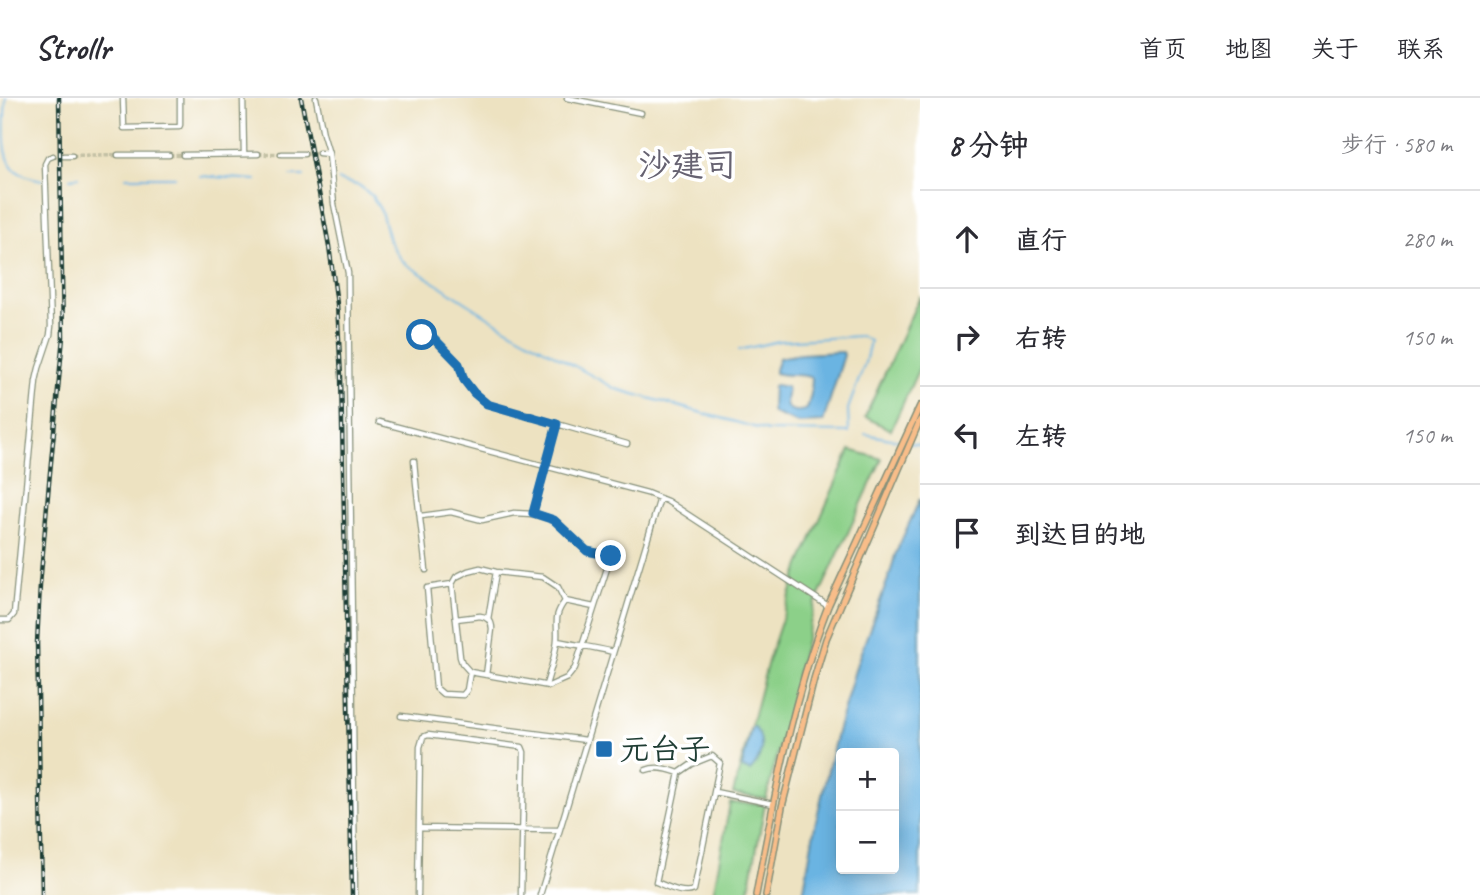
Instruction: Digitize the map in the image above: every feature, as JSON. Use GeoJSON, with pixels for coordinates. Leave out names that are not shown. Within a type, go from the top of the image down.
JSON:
{"type":"FeatureCollection","features":[{"type":"Feature","properties":{"kind":"main road"},"geometry":{"type":"LineString","coordinates":[[910,435],[920,406]]}},
{"type":"Feature","properties":{"kind":"main road"},"geometry":{"type":"LineString","coordinates":[[756,895],[773,804],[804,678],[828,606],[904,447],[920,420]]}},
{"type":"Feature","properties":{"kind":"main road"},"geometry":{"type":"LineString","coordinates":[[766,895],[782,807],[826,639],[904,447]]}},
{"type":"Feature","properties":{"kind":"street"},"geometry":{"type":"LineString","coordinates":[[123,98],[124,128],[141,128],[178,127],[180,98]]}},
{"type":"Feature","properties":{"kind":"street"},"geometry":{"type":"LineString","coordinates":[[243,98],[244,154]]}},
{"type":"Feature","properties":{"kind":"street"},"geometry":{"type":"LineString","coordinates":[[316,98],[329,153],[334,204],[348,273],[355,895]]}},
{"type":"Feature","properties":{"kind":"street"},"geometry":{"type":"LineString","coordinates":[[566,98],[641,113]]}},
{"type":"Feature","properties":{"kind":"street"},"geometry":{"type":"LineString","coordinates":[[318,153],[329,153]]}},
{"type":"Feature","properties":{"kind":"street"},"geometry":{"type":"LineString","coordinates":[[281,154],[304,154]]}},
{"type":"Feature","properties":{"kind":"street"},"geometry":{"type":"LineString","coordinates":[[118,155],[169,155]]}},
{"type":"Feature","properties":{"kind":"street"},"geometry":{"type":"LineString","coordinates":[[183,155],[258,155]]}},
{"type":"Feature","properties":{"kind":"street"},"geometry":{"type":"LineString","coordinates":[[0,620],[9,620],[14,614],[36,381],[50,335],[45,164],[48,158],[53,156]]}},
{"type":"Feature","properties":{"kind":"street"},"geometry":{"type":"LineString","coordinates":[[63,156],[72,156]]}},
{"type":"Feature","properties":{"kind":"street"},"geometry":{"type":"LineString","coordinates":[[422,335],[432,336],[459,364],[464,380],[487,404],[627,443]]}},
{"type":"Feature","properties":{"kind":"street"},"geometry":{"type":"LineString","coordinates":[[379,422],[660,498],[828,606]]}},
{"type":"Feature","properties":{"kind":"street"},"geometry":{"type":"LineString","coordinates":[[533,513],[557,424]]}},
{"type":"Feature","properties":{"kind":"street"},"geometry":{"type":"LineString","coordinates":[[414,461],[426,570]]}},
{"type":"Feature","properties":{"kind":"street"},"geometry":{"type":"LineString","coordinates":[[540,895],[660,498]]}},
{"type":"Feature","properties":{"kind":"street"},"geometry":{"type":"LineString","coordinates":[[421,516],[451,512],[482,520],[514,513],[533,513],[554,520],[587,551],[611,556],[575,668],[567,678],[556,684],[546,685],[470,672],[461,663],[452,584],[456,577],[480,568],[543,577],[558,587],[565,601]]}},
{"type":"Feature","properties":{"kind":"street"},"geometry":{"type":"LineString","coordinates":[[488,618],[496,572]]}},
{"type":"Feature","properties":{"kind":"street"},"geometry":{"type":"LineString","coordinates":[[452,584],[427,588],[436,688],[443,694],[463,695],[467,690],[470,672]]}},
{"type":"Feature","properties":{"kind":"street"},"geometry":{"type":"LineString","coordinates":[[565,601],[594,607]]}},
{"type":"Feature","properties":{"kind":"street"},"geometry":{"type":"LineString","coordinates":[[546,685],[557,641],[555,619],[565,601]]}},
{"type":"Feature","properties":{"kind":"street"},"geometry":{"type":"LineString","coordinates":[[456,619],[480,616],[491,621],[486,675]]}},
{"type":"Feature","properties":{"kind":"street"},"geometry":{"type":"LineString","coordinates":[[557,641],[613,652]]}},
{"type":"Feature","properties":{"kind":"street"},"geometry":{"type":"LineString","coordinates":[[401,716],[586,740]]}},
{"type":"Feature","properties":{"kind":"street"},"geometry":{"type":"LineString","coordinates":[[418,895],[420,747],[423,737],[428,735],[522,747],[521,895]]}},
{"type":"Feature","properties":{"kind":"street"},"geometry":{"type":"LineString","coordinates":[[712,757],[720,763],[715,792],[694,890],[685,894],[656,882],[679,773],[692,764],[712,757]]}},
{"type":"Feature","properties":{"kind":"street"},"geometry":{"type":"LineString","coordinates":[[646,770],[667,769],[679,773]]}},
{"type":"Feature","properties":{"kind":"street"},"geometry":{"type":"LineString","coordinates":[[715,792],[773,804]]}},
{"type":"Feature","properties":{"kind":"street"},"geometry":{"type":"LineString","coordinates":[[419,828],[559,830]]}},
{"type":"Feature","properties":{"kind":"green space"},"geometry":{"type":"Polygon","coordinates":[[[920,296],[920,366],[891,430],[865,417],[920,296]]]}},
{"type":"Feature","properties":{"kind":"green space"},"geometry":{"type":"Polygon","coordinates":[[[850,450],[882,459],[815,604],[766,799],[733,794],[768,661],[800,565],[850,450]]]}},
{"type":"Feature","properties":{"kind":"green space"},"geometry":{"type":"Polygon","coordinates":[[[730,803],[765,804],[748,895],[713,895],[730,803]]]}},
{"type":"Feature","properties":{"kind":"water"},"geometry":{"type":"Polygon","coordinates":[[[843,352],[823,422],[798,423],[773,413],[775,385],[787,387],[786,404],[794,411],[807,409],[811,394],[812,378],[775,373],[779,358],[843,352]]]}},
{"type":"Feature","properties":{"kind":"water"},"geometry":{"type":"Polygon","coordinates":[[[920,499],[920,895],[803,895],[815,825],[837,732],[857,663],[895,555],[920,499]]]}},
{"type":"Feature","properties":{"kind":"water"},"geometry":{"type":"Polygon","coordinates":[[[754,726],[760,738],[761,750],[750,771],[742,768],[751,728],[754,726]]]}},
{"type":"Feature","properties":{"kind":"waterway"},"geometry":{"type":"LineString","coordinates":[[6,98],[4,136],[10,163],[21,174],[42,180]]}},
{"type":"Feature","properties":{"kind":"waterway"},"geometry":{"type":"LineString","coordinates":[[200,176],[256,180]]}},
{"type":"Feature","properties":{"kind":"waterway"},"geometry":{"type":"LineString","coordinates":[[291,176],[304,176]]}},
{"type":"Feature","properties":{"kind":"waterway"},"geometry":{"type":"LineString","coordinates":[[70,178],[78,177]]}},
{"type":"Feature","properties":{"kind":"waterway"},"geometry":{"type":"LineString","coordinates":[[126,177],[175,177]]}},
{"type":"Feature","properties":{"kind":"waterway"},"geometry":{"type":"LineString","coordinates":[[338,180],[360,186],[372,196],[381,211],[389,241],[403,262],[501,325],[616,389],[768,431],[849,432],[848,409],[870,341],[861,336],[779,341],[739,350]]}},
{"type":"Feature","properties":{"kind":"waterway"},"geometry":{"type":"LineString","coordinates":[[865,434],[901,441]]}},
{"type":"Feature","properties":{"kind":"waterway"},"geometry":{"type":"LineString","coordinates":[[910,443],[920,445]]}},
{"type":"Feature","properties":{"kind":"tunnel"},"geometry":{"type":"LineString","coordinates":[[304,154],[319,153]]}},
{"type":"Feature","properties":{"kind":"tunnel"},"geometry":{"type":"LineString","coordinates":[[258,154],[281,154]]}},
{"type":"Feature","properties":{"kind":"tunnel"},"geometry":{"type":"LineString","coordinates":[[72,156],[118,155]]}},
{"type":"Feature","properties":{"kind":"tunnel"},"geometry":{"type":"LineString","coordinates":[[169,155],[183,155]]}},
{"type":"Feature","properties":{"kind":"railway"},"geometry":{"type":"LineString","coordinates":[[42,895],[37,643],[63,337],[59,98]]}},
{"type":"Feature","properties":{"kind":"railway"},"geometry":{"type":"LineString","coordinates":[[301,98],[329,246],[337,304],[341,376],[352,895]]}},
{"type":"Feature","properties":{"kind":"place","name":"元台子"},"geometry":{"type":"Point","coordinates":[604,749]}},
{"type":"Feature","properties":{"kind":"district","name":"沙建司"},"geometry":{"type":"Point","coordinates":[687,165]}},
{"type":"Feature","properties":{"kind":"route"},"geometry":{"type":"LineString","coordinates":[[422,335],[432,336],[459,364],[464,380],[487,404],[557,424],[533,513],[554,520],[587,551],[611,556]]}}]}
